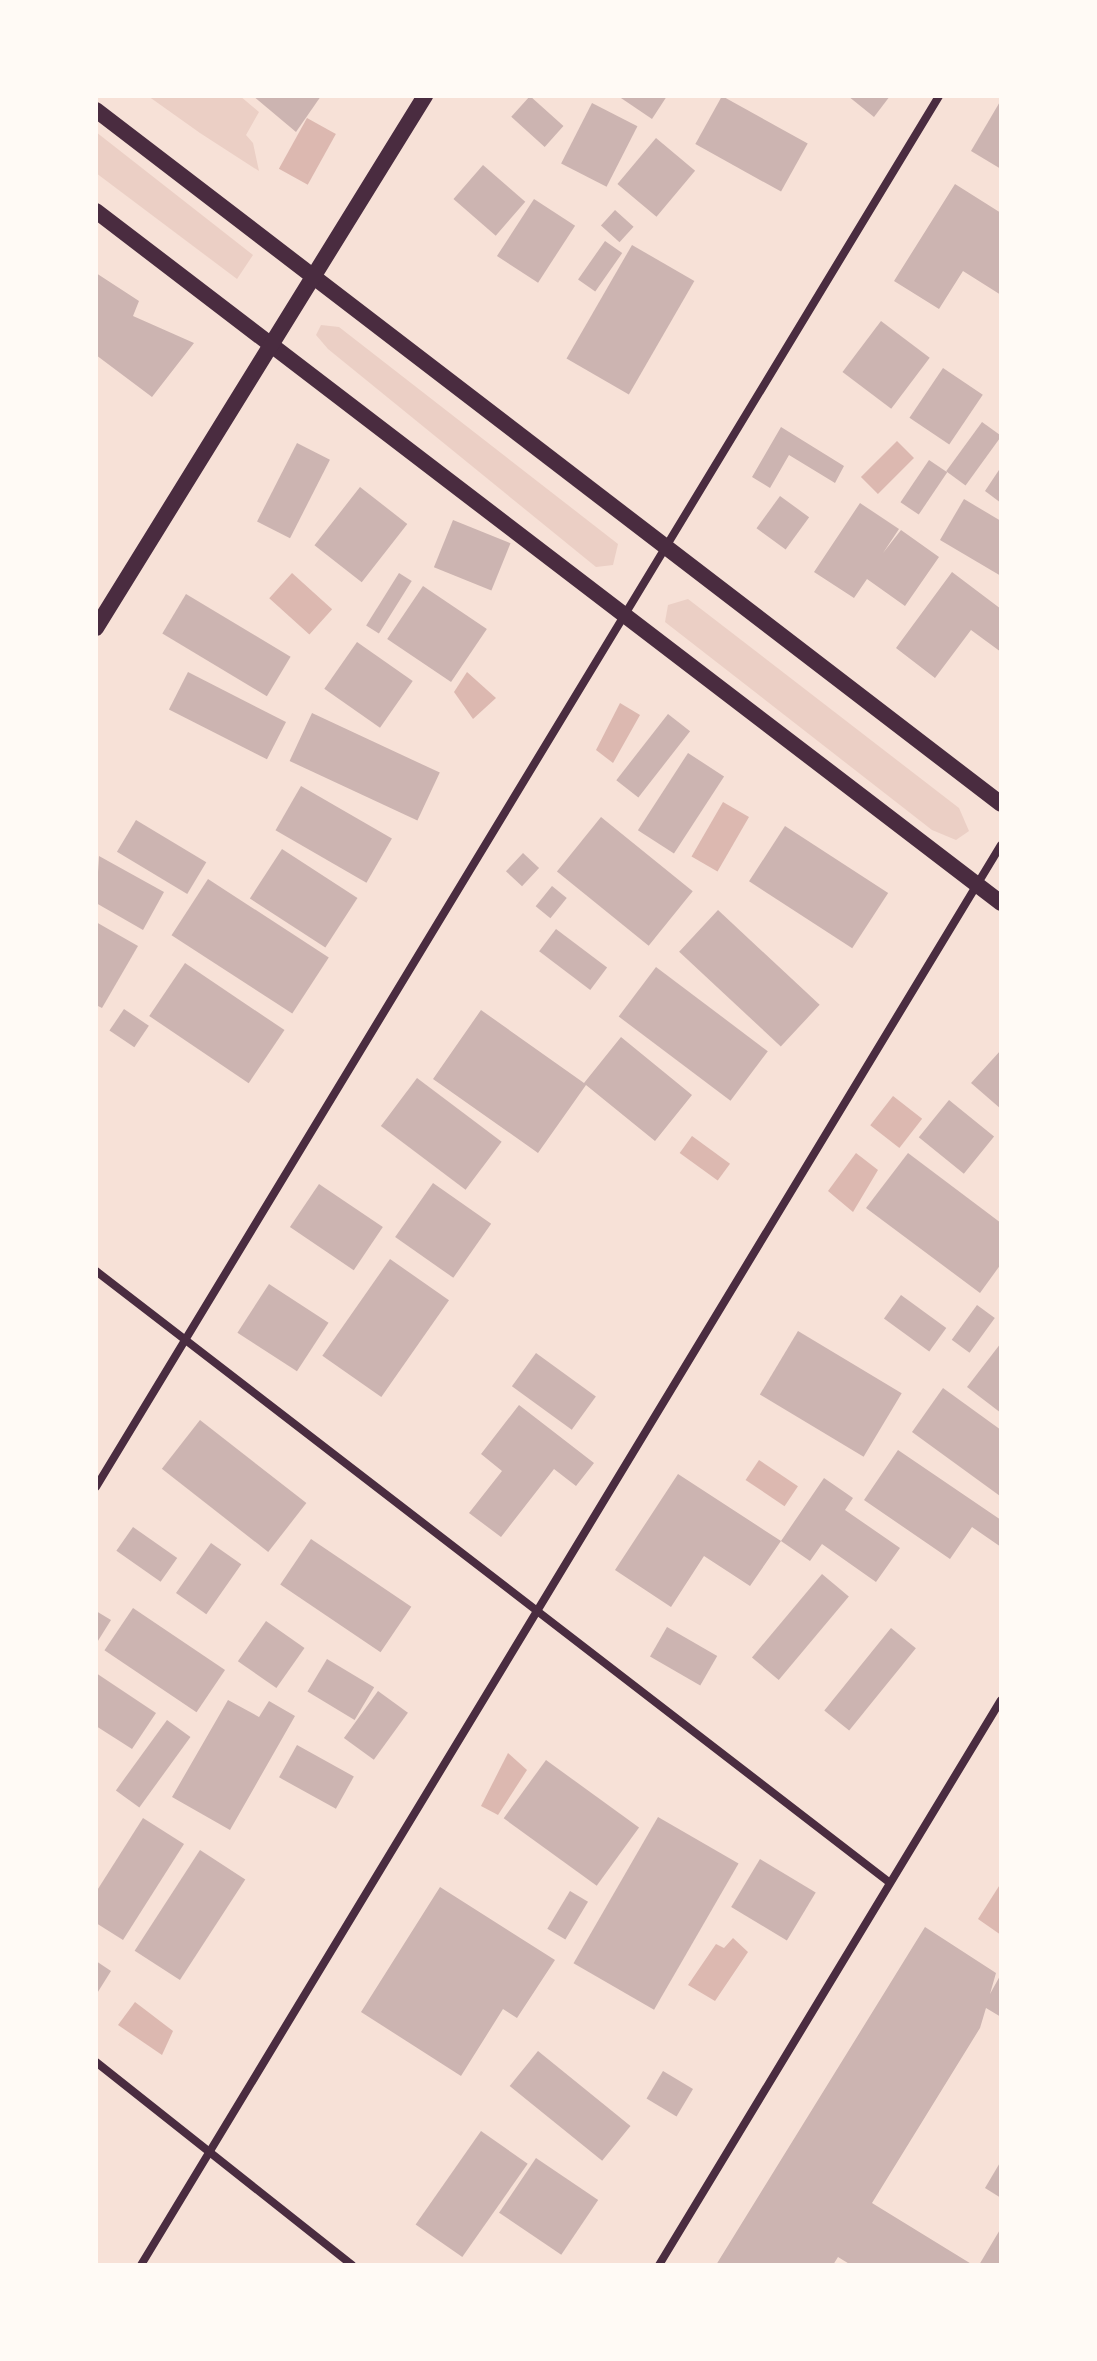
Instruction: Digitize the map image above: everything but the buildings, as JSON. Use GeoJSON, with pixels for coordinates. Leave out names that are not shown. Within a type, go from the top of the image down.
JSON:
{"type":"FeatureCollection","features":[{"type":"Feature","properties":{"kind":"main road"},"geometry":{"type":"LineString","coordinates":[[96,628],[425,96]]}},
{"type":"Feature","properties":{"kind":"main road"},"geometry":{"type":"LineString","coordinates":[[96,110],[312,279],[1001,804]]}},
{"type":"Feature","properties":{"kind":"main road"},"geometry":{"type":"LineString","coordinates":[[96,211],[1001,903]]}},
{"type":"Feature","properties":{"kind":"street"},"geometry":{"type":"LineString","coordinates":[[96,1487],[939,96]]}},
{"type":"Feature","properties":{"kind":"street"},"geometry":{"type":"LineString","coordinates":[[141,2265],[1001,845]]}},
{"type":"Feature","properties":{"kind":"street"},"geometry":{"type":"LineString","coordinates":[[96,1271],[890,1883]]}},
{"type":"Feature","properties":{"kind":"street"},"geometry":{"type":"LineString","coordinates":[[659,2265],[1001,1700]]}},
{"type":"Feature","properties":{"kind":"street"},"geometry":{"type":"LineString","coordinates":[[96,2062],[352,2265]]}},
{"type":"Feature","properties":{"kind":"shaded area"},"geometry":{"type":"Polygon","coordinates":[[[148,96],[240,96],[259,112],[246,135],[253,143],[259,171],[293,193],[200,133],[148,96]]]}},
{"type":"Feature","properties":{"kind":"shaded area"},"geometry":{"type":"Polygon","coordinates":[[[307,118],[336,134],[308,185],[279,169],[307,118]]]}},
{"type":"Feature","properties":{"kind":"shaded area"},"geometry":{"type":"Polygon","coordinates":[[[96,132],[253,255],[237,279],[96,173],[96,132]]]}},
{"type":"Feature","properties":{"kind":"shaded area"},"geometry":{"type":"Polygon","coordinates":[[[321,325],[339,327],[618,544],[613,565],[596,567],[328,349],[316,335],[321,325]]]}},
{"type":"Feature","properties":{"kind":"shaded area"},"geometry":{"type":"Polygon","coordinates":[[[897,441],[914,458],[878,494],[861,477],[897,441]]]}},
{"type":"Feature","properties":{"kind":"shaded area"},"geometry":{"type":"Polygon","coordinates":[[[292,573],[332,609],[309,634],[269,598],[292,573]]]}},
{"type":"Feature","properties":{"kind":"shaded area"},"geometry":{"type":"Polygon","coordinates":[[[688,599],[959,808],[969,831],[956,840],[932,830],[665,622],[668,605],[688,599]]]}},
{"type":"Feature","properties":{"kind":"shaded area"},"geometry":{"type":"Polygon","coordinates":[[[467,672],[496,698],[473,719],[454,692],[467,672]]]}},
{"type":"Feature","properties":{"kind":"shaded area"},"geometry":{"type":"Polygon","coordinates":[[[620,703],[640,715],[613,763],[596,750],[620,703]]]}},
{"type":"Feature","properties":{"kind":"shaded area"},"geometry":{"type":"Polygon","coordinates":[[[723,802],[749,817],[717,872],[692,857],[723,802]]]}},
{"type":"Feature","properties":{"kind":"shaded area"},"geometry":{"type":"Polygon","coordinates":[[[893,1096],[922,1119],[899,1148],[870,1125],[893,1096]]]}},
{"type":"Feature","properties":{"kind":"shaded area"},"geometry":{"type":"Polygon","coordinates":[[[692,1136],[730,1164],[718,1181],[680,1153],[692,1136]]]}},
{"type":"Feature","properties":{"kind":"shaded area"},"geometry":{"type":"Polygon","coordinates":[[[856,1153],[878,1170],[853,1212],[828,1191],[856,1153]]]}},
{"type":"Feature","properties":{"kind":"shaded area"},"geometry":{"type":"Polygon","coordinates":[[[759,1460],[798,1486],[785,1506],[746,1480],[759,1460]]]}},
{"type":"Feature","properties":{"kind":"shaded area"},"geometry":{"type":"Polygon","coordinates":[[[508,1753],[527,1770],[498,1815],[481,1806],[508,1753]]]}},
{"type":"Feature","properties":{"kind":"shaded area"},"geometry":{"type":"Polygon","coordinates":[[[1001,1883],[1001,1935],[978,1919],[1001,1883]]]}},
{"type":"Feature","properties":{"kind":"shaded area"},"geometry":{"type":"Polygon","coordinates":[[[733,1938],[748,1952],[715,2001],[688,1985],[716,1944],[724,1948],[733,1938]]]}},
{"type":"Feature","properties":{"kind":"shaded area"},"geometry":{"type":"Polygon","coordinates":[[[135,2002],[173,2031],[162,2055],[118,2025],[135,2002]]]}}]}
